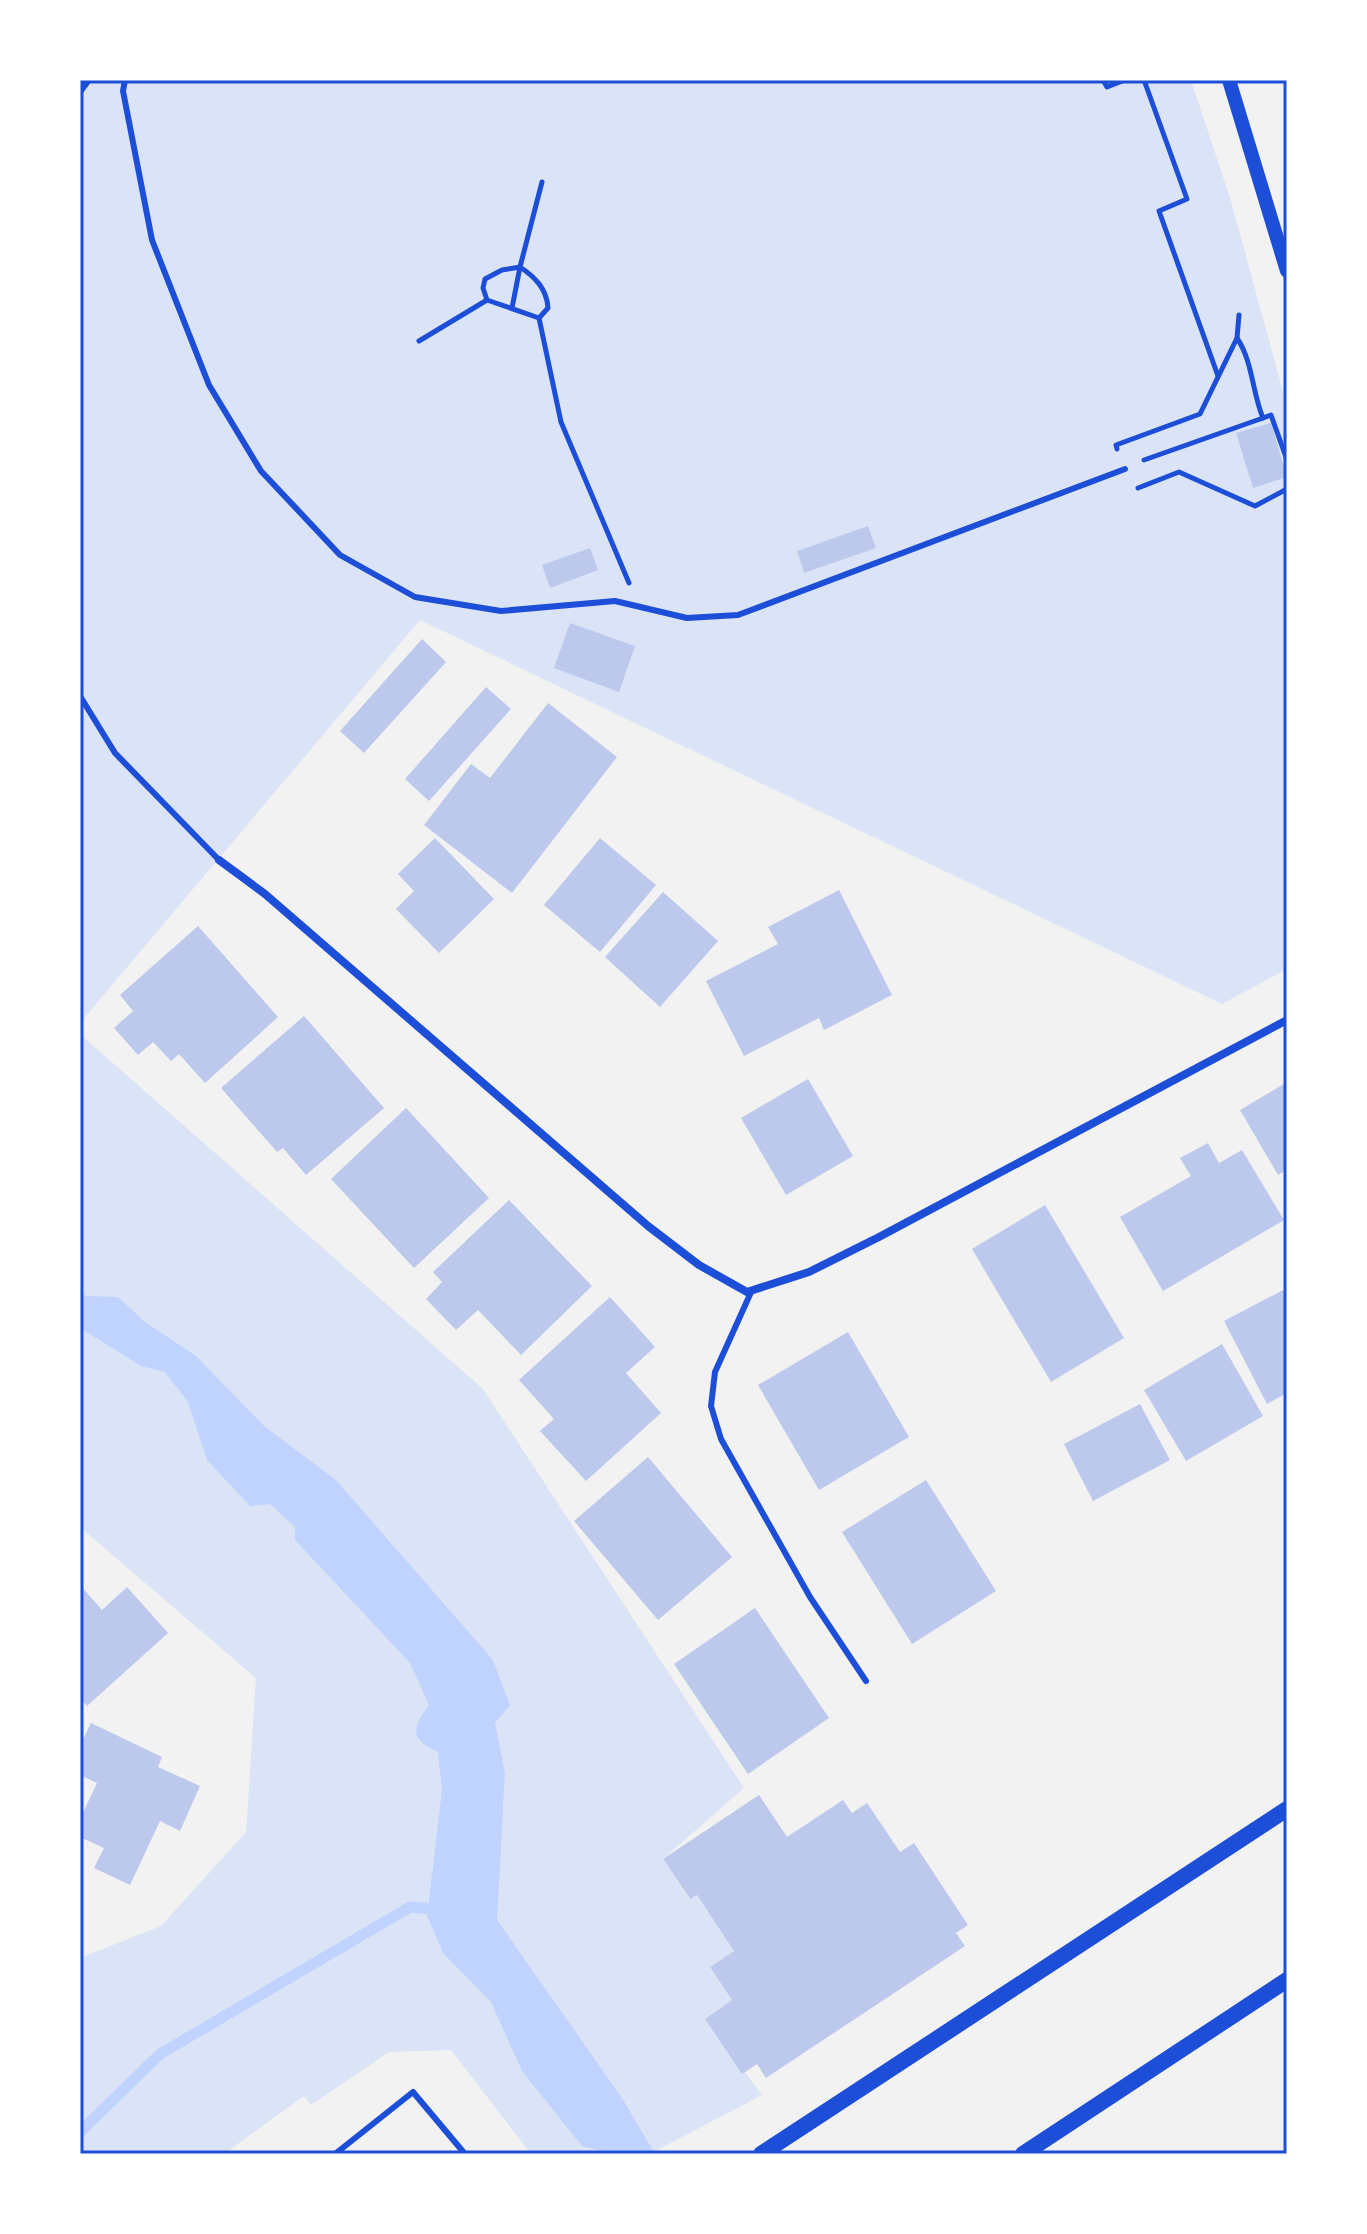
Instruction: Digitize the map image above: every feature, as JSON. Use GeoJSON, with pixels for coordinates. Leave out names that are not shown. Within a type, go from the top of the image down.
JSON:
{"type":"FeatureCollection","features":[{"type":"Feature","properties":{"kind":"main road"},"geometry":{"type":"LineString","coordinates":[[761,2154],[1287,1809]]}},
{"type":"Feature","properties":{"kind":"main road"},"geometry":{"type":"LineString","coordinates":[[1023,2154],[1287,1980]]}},
{"type":"Feature","properties":{"kind":"street"},"geometry":{"type":"LineString","coordinates":[[1229,80],[1287,271]]}},
{"type":"Feature","properties":{"kind":"street"},"geometry":{"type":"LineString","coordinates":[[219,860],[265,894],[648,1226],[699,1265],[747,1292],[809,1272],[879,1237],[1287,1020]]}},
{"type":"Feature","properties":{"kind":"lane"},"geometry":{"type":"LineString","coordinates":[[80,92],[89,80]]}},
{"type":"Feature","properties":{"kind":"lane"},"geometry":{"type":"LineString","coordinates":[[125,80],[123,91],[152,240],[209,385],[261,471],[340,555],[415,597],[501,611],[615,601],[687,618],[738,615],[1124,468]]}},
{"type":"Feature","properties":{"kind":"lane"},"geometry":{"type":"LineString","coordinates":[[80,696],[115,753],[219,860]]}},
{"type":"Feature","properties":{"kind":"lane"},"geometry":{"type":"LineString","coordinates":[[752,1290],[715,1372],[711,1406],[721,1439],[810,1597],[866,1681]]}},
{"type":"Feature","properties":{"kind":"lane"},"geometry":{"type":"LineString","coordinates":[[335,2154],[413,2092],[465,2154]]}},
{"type":"Feature","properties":{"kind":"path"},"geometry":{"type":"LineString","coordinates":[[1103,80],[1107,87],[1125,80]]}},
{"type":"Feature","properties":{"kind":"path"},"geometry":{"type":"LineString","coordinates":[[1144,80],[1187,199],[1159,211],[1218,376]]}},
{"type":"Feature","properties":{"kind":"path"},"geometry":{"type":"LineString","coordinates":[[512,308],[542,182]]}},
{"type":"Feature","properties":{"kind":"path"},"geometry":{"type":"LineString","coordinates":[[487,300],[483,288],[485,279],[502,270],[520,267],[532,275],[547,297],[548,308],[539,318]]}},
{"type":"Feature","properties":{"kind":"path"},"geometry":{"type":"LineString","coordinates":[[419,341],[487,300],[539,318]]}},
{"type":"Feature","properties":{"kind":"path"},"geometry":{"type":"LineString","coordinates":[[1239,315],[1237,338],[1200,414],[1116,445],[1132,490],[1179,472],[1255,506],[1287,489]]}},
{"type":"Feature","properties":{"kind":"path"},"geometry":{"type":"LineString","coordinates":[[539,318],[561,422],[638,606]]}},
{"type":"Feature","properties":{"kind":"path"},"geometry":{"type":"LineString","coordinates":[[1237,338],[1248,360],[1256,400],[1263,418],[1266,417]]}},
{"type":"Feature","properties":{"kind":"path"},"geometry":{"type":"LineString","coordinates":[[1124,468],[1271,415],[1287,460]]}},
{"type":"Feature","properties":{"kind":"shaded area"},"geometry":{"type":"Polygon","coordinates":[[[80,80],[1191,80],[1231,201],[1287,406],[1287,969],[1222,1004],[420,620],[80,1023],[80,80]]]}},
{"type":"Feature","properties":{"kind":"shaded area"},"geometry":{"type":"Polygon","coordinates":[[[80,1034],[483,1389],[744,1788],[663,1859],[689,1899],[697,1895],[734,1951],[710,1967],[732,2000],[705,2019],[762,2095],[650,2154],[531,2154],[451,2050],[389,2052],[311,2105],[304,2096],[224,2154],[80,2154],[80,1958],[161,1926],[246,1832],[256,1678],[80,1527],[80,1034]]]}},
{"type":"Feature","properties":{"kind":"water"},"geometry":{"type":"Polygon","coordinates":[[[80,1291],[86,1296],[118,1297],[145,1322],[196,1356],[264,1426],[336,1480],[493,1660],[510,1705],[495,1723],[505,1773],[497,1920],[622,2098],[655,2154],[612,2154],[582,2146],[522,2071],[491,2002],[443,1953],[427,1916],[442,1790],[438,1752],[422,1742],[416,1732],[419,1720],[429,1705],[410,1663],[295,1540],[295,1527],[270,1504],[250,1506],[207,1460],[188,1402],[165,1372],[141,1366],[80,1328],[80,1291]]]}},
{"type":"Feature","properties":{"kind":"building"},"geometry":{"type":"Polygon","coordinates":[[[1271,423],[1287,477],[1253,488],[1236,433],[1271,423]]]}},
{"type":"Feature","properties":{"kind":"building"},"geometry":{"type":"Polygon","coordinates":[[[868,526],[876,548],[804,573],[797,551],[868,526]]]}},
{"type":"Feature","properties":{"kind":"building"},"geometry":{"type":"Polygon","coordinates":[[[590,548],[598,570],[550,588],[542,565],[590,548]]]}},
{"type":"Feature","properties":{"kind":"building"},"geometry":{"type":"Polygon","coordinates":[[[570,623],[635,646],[619,692],[554,668],[570,623]]]}},
{"type":"Feature","properties":{"kind":"building"},"geometry":{"type":"Polygon","coordinates":[[[422,639],[446,662],[364,753],[340,731],[422,639]]]}},
{"type":"Feature","properties":{"kind":"building"},"geometry":{"type":"Polygon","coordinates":[[[486,687],[511,709],[429,801],[405,779],[486,687]]]}},
{"type":"Feature","properties":{"kind":"building"},"geometry":{"type":"Polygon","coordinates":[[[548,703],[617,757],[512,893],[424,825],[471,764],[490,778],[548,703]]]}},
{"type":"Feature","properties":{"kind":"building"},"geometry":{"type":"Polygon","coordinates":[[[435,838],[494,899],[439,953],[396,909],[414,891],[398,874],[435,838]]]}},
{"type":"Feature","properties":{"kind":"building"},"geometry":{"type":"Polygon","coordinates":[[[600,838],[656,885],[600,952],[544,905],[600,838]]]}},
{"type":"Feature","properties":{"kind":"building"},"geometry":{"type":"Polygon","coordinates":[[[839,890],[892,995],[824,1030],[819,1018],[744,1056],[706,981],[778,944],[768,927],[839,890]]]}},
{"type":"Feature","properties":{"kind":"building"},"geometry":{"type":"Polygon","coordinates":[[[663,892],[718,941],[660,1007],[605,957],[663,892]]]}},
{"type":"Feature","properties":{"kind":"building"},"geometry":{"type":"Polygon","coordinates":[[[198,926],[278,1017],[205,1083],[179,1054],[171,1061],[153,1042],[138,1055],[114,1028],[133,1011],[120,995],[198,926]]]}},
{"type":"Feature","properties":{"kind":"building"},"geometry":{"type":"Polygon","coordinates":[[[304,1016],[384,1108],[306,1175],[283,1148],[277,1152],[221,1088],[304,1016]]]}},
{"type":"Feature","properties":{"kind":"building"},"geometry":{"type":"Polygon","coordinates":[[[808,1079],[853,1156],[786,1195],[741,1118],[808,1079]]]}},
{"type":"Feature","properties":{"kind":"building"},"geometry":{"type":"Polygon","coordinates":[[[1287,1082],[1287,1170],[1278,1175],[1240,1110],[1287,1082]]]}},
{"type":"Feature","properties":{"kind":"building"},"geometry":{"type":"Polygon","coordinates":[[[406,1108],[489,1198],[414,1268],[331,1179],[406,1108]]]}},
{"type":"Feature","properties":{"kind":"building"},"geometry":{"type":"Polygon","coordinates":[[[1208,1143],[1219,1163],[1242,1150],[1284,1220],[1163,1291],[1120,1217],[1191,1176],[1180,1158],[1208,1143]]]}},
{"type":"Feature","properties":{"kind":"building"},"geometry":{"type":"Polygon","coordinates":[[[509,1200],[592,1286],[521,1355],[478,1310],[456,1330],[426,1299],[442,1282],[433,1272],[509,1200]]]}},
{"type":"Feature","properties":{"kind":"building"},"geometry":{"type":"Polygon","coordinates":[[[1045,1205],[1124,1338],[1051,1382],[972,1249],[1045,1205]]]}},
{"type":"Feature","properties":{"kind":"building"},"geometry":{"type":"Polygon","coordinates":[[[1287,1288],[1287,1393],[1267,1404],[1224,1321],[1287,1288]]]}},
{"type":"Feature","properties":{"kind":"building"},"geometry":{"type":"Polygon","coordinates":[[[610,1297],[655,1347],[626,1373],[661,1413],[586,1481],[540,1431],[554,1419],[519,1380],[610,1297]]]}},
{"type":"Feature","properties":{"kind":"building"},"geometry":{"type":"Polygon","coordinates":[[[848,1332],[909,1437],[819,1490],[758,1385],[848,1332]]]}},
{"type":"Feature","properties":{"kind":"building"},"geometry":{"type":"Polygon","coordinates":[[[1222,1344],[1263,1416],[1186,1461],[1144,1390],[1222,1344]]]}},
{"type":"Feature","properties":{"kind":"building"},"geometry":{"type":"Polygon","coordinates":[[[1140,1404],[1170,1460],[1093,1501],[1064,1444],[1140,1404]]]}},
{"type":"Feature","properties":{"kind":"building"},"geometry":{"type":"Polygon","coordinates":[[[648,1457],[732,1557],[658,1620],[574,1521],[648,1457]]]}},
{"type":"Feature","properties":{"kind":"building"},"geometry":{"type":"Polygon","coordinates":[[[926,1480],[996,1591],[912,1644],[842,1532],[926,1480]]]}},
{"type":"Feature","properties":{"kind":"building"},"geometry":{"type":"Polygon","coordinates":[[[80,1585],[102,1610],[127,1587],[168,1633],[87,1706],[80,1698],[80,1585]]]}},
{"type":"Feature","properties":{"kind":"building"},"geometry":{"type":"Polygon","coordinates":[[[755,1608],[829,1718],[748,1774],[674,1664],[755,1608]]]}},
{"type":"Feature","properties":{"kind":"building"},"geometry":{"type":"Polygon","coordinates":[[[91,1723],[162,1757],[158,1767],[200,1786],[180,1831],[160,1821],[130,1885],[94,1868],[104,1848],[80,1837],[80,1819],[97,1783],[80,1775],[80,1746],[91,1723]]]}},
{"type":"Feature","properties":{"kind":"building"},"geometry":{"type":"Polygon","coordinates":[[[759,1795],[787,1837],[843,1800],[852,1813],[867,1803],[900,1852],[914,1843],[968,1925],[956,1933],[965,1946],[766,2078],[757,2064],[742,2074],[705,2019],[732,2000],[710,1967],[734,1951],[697,1895],[690,1899],[663,1859],[759,1795]]]}},
{"type":"Feature","properties":{"kind":"waterway"},"geometry":{"type":"LineString","coordinates":[[80,2132],[160,2054],[410,1907],[444,1910]]}}]}
